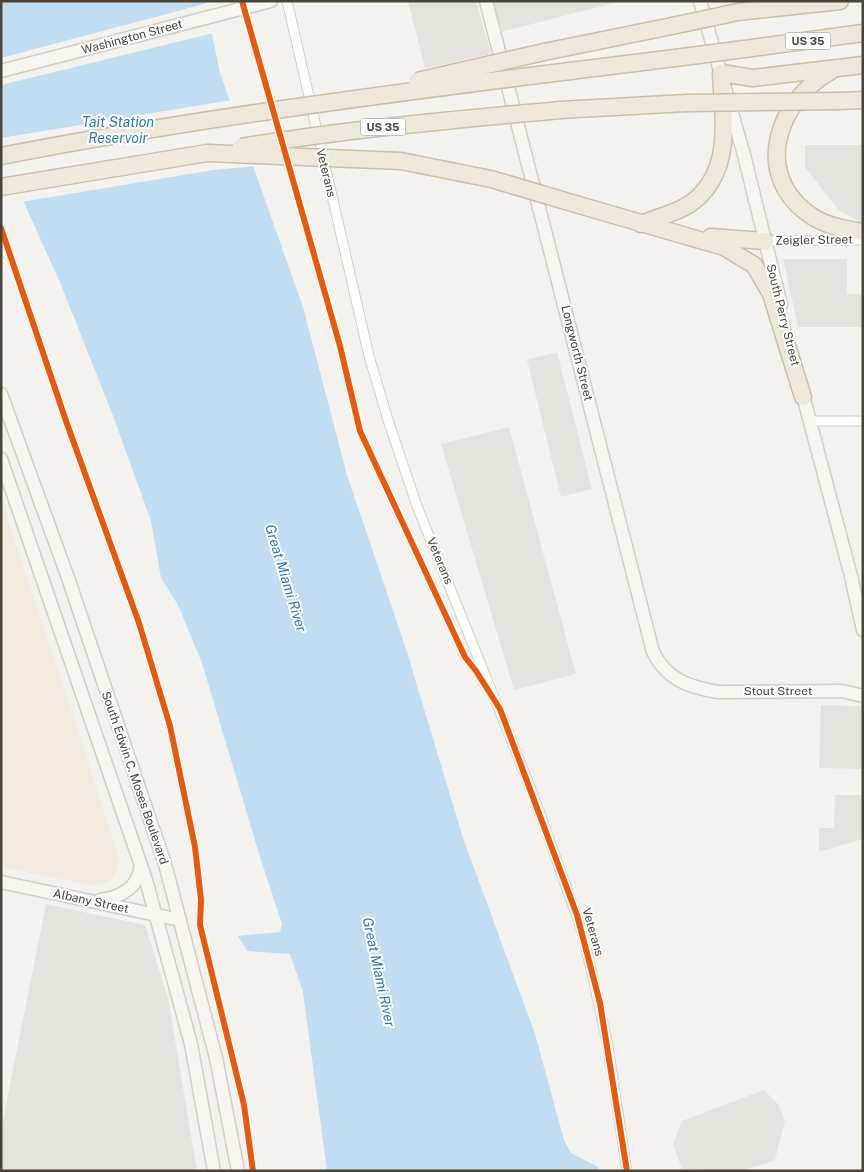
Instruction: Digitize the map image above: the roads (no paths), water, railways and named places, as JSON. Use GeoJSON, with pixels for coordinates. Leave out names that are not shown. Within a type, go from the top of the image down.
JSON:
{"type":"FeatureCollection","features":[{"type":"Feature","properties":{"kind":"highway"},"geometry":{"type":"LineString","coordinates":[[332,101],[544,52],[738,12],[840,1]]}},
{"type":"Feature","properties":{"kind":"highway","name":"US 35"},"geometry":{"type":"LineString","coordinates":[[1,156],[157,128],[332,101],[863,33]]}},
{"type":"Feature","properties":{"kind":"highway"},"geometry":{"type":"LineString","coordinates":[[640,224],[690,204],[706,188],[718,168],[725,142],[721,73],[753,78],[863,64]]}},
{"type":"Feature","properties":{"kind":"highway"},"geometry":{"type":"LineString","coordinates":[[835,69],[806,89],[790,107],[779,134],[778,164],[781,180],[787,192],[806,212],[831,225],[863,232]]}},
{"type":"Feature","properties":{"kind":"highway","name":"US 35"},"geometry":{"type":"LineString","coordinates":[[1,187],[307,136],[370,128],[560,110],[686,103],[863,100]]}},
{"type":"Feature","properties":{"kind":"highway"},"geometry":{"type":"LineString","coordinates":[[207,154],[401,161],[491,179],[724,247],[754,265],[771,294],[803,397]]}},
{"type":"Feature","properties":{"kind":"highway"},"geometry":{"type":"LineString","coordinates":[[672,232],[765,241]]}},
{"type":"Feature","properties":{"kind":"street","name":"Veterans"},"geometry":{"type":"LineString","coordinates":[[286,1],[369,356],[388,420],[417,506],[530,785],[583,934],[608,1046],[627,1171]]}},
{"type":"Feature","properties":{"kind":"street","name":"Longworth Street"},"geometry":{"type":"LineString","coordinates":[[486,1],[653,652],[666,672],[674,679],[693,687]]}},
{"type":"Feature","properties":{"kind":"street","name":"South Perry Street"},"geometry":{"type":"LineString","coordinates":[[700,1],[744,155],[803,397],[851,576],[863,630]]}},
{"type":"Feature","properties":{"kind":"street","name":"Washington Street"},"geometry":{"type":"LineString","coordinates":[[1,72],[267,2]]}},
{"type":"Feature","properties":{"kind":"street","name":"Zeigler Street"},"geometry":{"type":"LineString","coordinates":[[765,241],[863,240]]}},
{"type":"Feature","properties":{"kind":"street","name":"South Edwin C. Moses Boulevard"},"geometry":{"type":"LineString","coordinates":[[1,395],[82,620],[165,864],[222,1084],[238,1171]]}},
{"type":"Feature","properties":{"kind":"street"},"geometry":{"type":"LineString","coordinates":[[810,421],[863,420]]}},
{"type":"Feature","properties":{"kind":"street","name":"South Edwin C. Moses Boulevard"},"geometry":{"type":"LineString","coordinates":[[1,459],[141,864],[191,1044],[214,1171]]}},
{"type":"Feature","properties":{"kind":"street"},"geometry":{"type":"LineString","coordinates":[[10,483],[31,476]]}},
{"type":"Feature","properties":{"kind":"street"},"geometry":{"type":"LineString","coordinates":[[60,627],[82,620]]}},
{"type":"Feature","properties":{"kind":"street","name":"Stout Street"},"geometry":{"type":"LineString","coordinates":[[693,687],[718,692],[842,691],[863,696]]}},
{"type":"Feature","properties":{"kind":"street"},"geometry":{"type":"LineString","coordinates":[[92,901],[114,898],[129,890],[138,876],[141,864]]}},
{"type":"Feature","properties":{"kind":"street","name":"Albany Street"},"geometry":{"type":"LineString","coordinates":[[1,882],[180,920]]}},
{"type":"Feature","properties":{"kind":"water","name":"Tait Station Reservoir"},"geometry":{"type":"Polygon","coordinates":[[[1,1],[205,1],[220,73],[303,307],[347,475],[406,649],[463,838],[535,1034],[564,1140],[571,1153],[598,1167],[599,1171],[327,1171],[303,992],[290,954],[247,951],[238,936],[280,932],[282,924],[202,663],[178,605],[161,578],[151,521],[112,413],[61,285],[1,151],[1,1]]]}},
{"type":"Feature","properties":{"kind":"water label","name":"Great Miami River"},"geometry":{"type":"Point","coordinates":[286,578]}},
{"type":"Feature","properties":{"kind":"water label","name":"Great Miami River"},"geometry":{"type":"Point","coordinates":[379,972]}}]}
